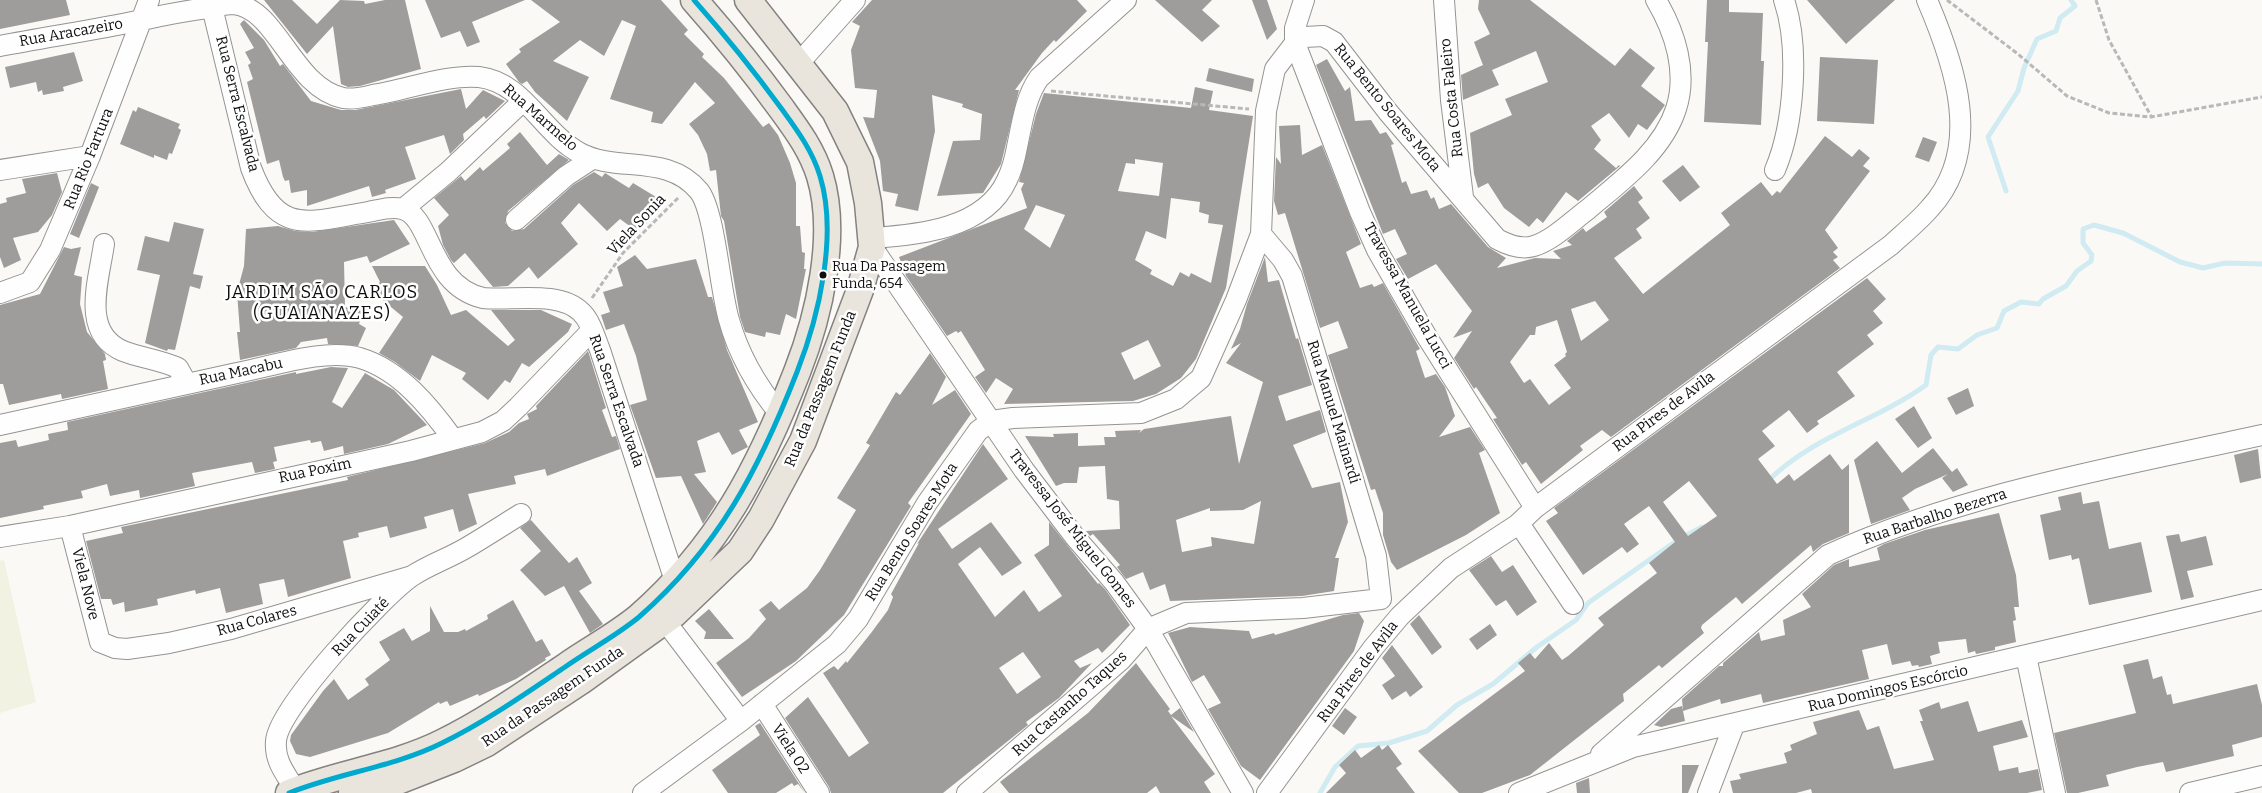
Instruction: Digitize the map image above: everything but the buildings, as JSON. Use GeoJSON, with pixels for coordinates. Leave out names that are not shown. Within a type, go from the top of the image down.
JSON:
{"type":"FeatureCollection","features":[{"type":"Feature","properties":{"kind":"main road","name":"Rua da Passagem Funda"},"geometry":{"type":"LineString","coordinates":[[294,792],[397,760],[441,744],[507,706],[638,618],[703,552],[727,518],[758,463],[809,342],[826,253],[826,213],[820,177],[808,145],[761,81],[694,0]]}},
{"type":"Feature","properties":{"kind":"main road","name":"Rua da Passagem Funda"},"geometry":{"type":"LineString","coordinates":[[352,793],[398,781],[454,759],[487,743],[581,681],[665,621],[740,551],[778,489],[803,441],[860,290],[872,242],[860,162],[835,111],[748,0]]}},
{"type":"Feature","properties":{"kind":"street","name":"Rua Rio Fartura"},"geometry":{"type":"LineString","coordinates":[[0,293],[24,286],[35,278],[68,211],[143,20],[149,0]]}},
{"type":"Feature","properties":{"kind":"street"},"geometry":{"type":"LineString","coordinates":[[799,63],[855,0]]}},
{"type":"Feature","properties":{"kind":"street"},"geometry":{"type":"LineString","coordinates":[[872,242],[931,230],[969,218],[984,208],[1007,182],[1014,162],[1031,90],[1039,78],[1126,0]]}},
{"type":"Feature","properties":{"kind":"street"},"geometry":{"type":"LineString","coordinates":[[991,421],[1013,418],[1141,413],[1176,399],[1201,378],[1236,300],[1261,234],[1266,111],[1275,69],[1295,43],[1295,28],[1304,0]]}},
{"type":"Feature","properties":{"kind":"street","name":"Rua Costa Faleiro"},"geometry":{"type":"LineString","coordinates":[[1444,0],[1451,100],[1463,197]]}},
{"type":"Feature","properties":{"kind":"street","name":"Rua Bento Soares Mota"},"geometry":{"type":"LineString","coordinates":[[1295,43],[1314,35],[1323,36],[1334,42],[1425,156],[1463,197],[1497,239],[1508,245],[1533,246],[1570,223],[1628,175],[1663,134],[1676,109],[1680,89],[1681,68],[1672,31],[1656,0]]}},
{"type":"Feature","properties":{"kind":"street"},"geometry":{"type":"LineString","coordinates":[[1775,170],[1785,147],[1791,117],[1792,52],[1784,0]]}},
{"type":"Feature","properties":{"kind":"street","name":"Rua Pires de Avila"},"geometry":{"type":"LineString","coordinates":[[1267,793],[1373,648],[1400,616],[1451,568],[1517,524],[1535,508],[1891,244],[1931,208],[1954,171],[1961,142],[1960,109],[1953,75],[1939,27],[1927,0]]}},
{"type":"Feature","properties":{"kind":"street","name":"Rua Marmelo"},"geometry":{"type":"LineString","coordinates":[[143,20],[234,4],[253,10],[307,76],[324,89],[343,98],[390,93],[462,77],[480,77],[508,86],[557,137],[592,159],[653,165],[676,172],[690,181],[701,194],[709,218],[728,320],[746,365],[760,390],[780,414]]}},
{"type":"Feature","properties":{"kind":"street","name":"Rua Serra Escalvada"},"geometry":{"type":"LineString","coordinates":[[212,7],[251,168],[258,187],[269,205],[290,218],[310,222],[384,209],[403,209],[417,219],[437,262],[458,289],[470,295],[483,298],[564,300],[581,312],[592,330],[675,581]]}},
{"type":"Feature","properties":{"kind":"street","name":"Rua Aracazeiro"},"geometry":{"type":"LineString","coordinates":[[0,46],[143,20]]}},
{"type":"Feature","properties":{"kind":"street","name":"Travessa Manuela Lucci"},"geometry":{"type":"LineString","coordinates":[[1295,43],[1356,203],[1377,250],[1428,337],[1535,508]]}},
{"type":"Feature","properties":{"kind":"street"},"geometry":{"type":"LineString","coordinates":[[403,209],[448,172],[523,101]]}},
{"type":"Feature","properties":{"kind":"street"},"geometry":{"type":"LineString","coordinates":[[0,170],[90,156]]}},
{"type":"Feature","properties":{"kind":"street"},"geometry":{"type":"LineString","coordinates":[[516,220],[566,176],[592,159]]}},
{"type":"Feature","properties":{"kind":"street","name":"Rua Manuel Mainardi"},"geometry":{"type":"LineString","coordinates":[[1261,234],[1283,260],[1292,276],[1376,556],[1381,599]]}},
{"type":"Feature","properties":{"kind":"street","name":"Travessa José Miguel Gomes"},"geometry":{"type":"LineString","coordinates":[[872,242],[991,421],[1075,537],[1114,582],[1148,629],[1242,793]]}},
{"type":"Feature","properties":{"kind":"street"},"geometry":{"type":"LineString","coordinates":[[104,244],[95,315],[100,331],[108,342],[122,351],[178,368],[187,384]]}},
{"type":"Feature","properties":{"kind":"street","name":"Rua Poxim"},"geometry":{"type":"LineString","coordinates":[[0,536],[70,526],[411,451],[482,432],[504,421],[592,330]]}},
{"type":"Feature","properties":{"kind":"street","name":"Rua Macabu"},"geometry":{"type":"LineString","coordinates":[[0,426],[313,357],[343,355],[359,358],[388,371],[414,391],[453,439]]}},
{"type":"Feature","properties":{"kind":"street","name":"Rua Bento Soares Mota"},"geometry":{"type":"LineString","coordinates":[[643,793],[741,721],[836,644],[858,619],[926,503],[978,431],[991,421]]}},
{"type":"Feature","properties":{"kind":"street","name":"Rua Barbalho Bezerra"},"geometry":{"type":"LineString","coordinates":[[1592,762],[1828,555],[1870,536],[1925,517],[2060,479],[2262,435]]}},
{"type":"Feature","properties":{"kind":"street","name":"Rua Cuiaté"},"geometry":{"type":"LineString","coordinates":[[294,792],[283,774],[277,756],[276,740],[284,720],[306,685],[387,599],[412,576],[467,547],[521,514]]}},
{"type":"Feature","properties":{"kind":"street"},"geometry":{"type":"LineString","coordinates":[[1517,524],[1524,531],[1573,604]]}},
{"type":"Feature","properties":{"kind":"street","name":"Viela Nove"},"geometry":{"type":"LineString","coordinates":[[70,526],[100,642]]}},
{"type":"Feature","properties":{"kind":"street","name":"Rua Colares"},"geometry":{"type":"LineString","coordinates":[[100,642],[115,648],[127,649],[169,643],[231,629],[412,576]]}},
{"type":"Feature","properties":{"kind":"street"},"geometry":{"type":"LineString","coordinates":[[1381,599],[1400,616]]}},
{"type":"Feature","properties":{"kind":"street","name":"Rua Castanho Taques"},"geometry":{"type":"LineString","coordinates":[[968,793],[1122,660],[1148,629],[1186,613],[1303,608],[1381,599]]}},
{"type":"Feature","properties":{"kind":"street","name":"Rua Domingos Escórcio"},"geometry":{"type":"LineString","coordinates":[[1519,793],[1633,747],[1734,725],[2262,600]]}},
{"type":"Feature","properties":{"kind":"street"},"geometry":{"type":"LineString","coordinates":[[665,621],[741,721]]}},
{"type":"Feature","properties":{"kind":"street"},"geometry":{"type":"LineString","coordinates":[[2026,656],[2056,793]]}},
{"type":"Feature","properties":{"kind":"street","name":"Viela 02"},"geometry":{"type":"LineString","coordinates":[[762,704],[819,793]]}},
{"type":"Feature","properties":{"kind":"street"},"geometry":{"type":"LineString","coordinates":[[1708,793],[1734,725]]}},
{"type":"Feature","properties":{"kind":"street"},"geometry":{"type":"LineString","coordinates":[[2190,793],[2262,776]]}},
{"type":"Feature","properties":{"kind":"path"},"geometry":{"type":"LineString","coordinates":[[1946,0],[2018,54],[2067,96],[2109,113],[2151,117],[2262,97]]}},
{"type":"Feature","properties":{"kind":"path"},"geometry":{"type":"LineString","coordinates":[[2096,0],[2109,40],[2151,117]]}},
{"type":"Feature","properties":{"kind":"path"},"geometry":{"type":"LineString","coordinates":[[1031,90],[1110,95],[1266,111]]}},
{"type":"Feature","properties":{"kind":"path","name":"Viela Sonia"},"geometry":{"type":"LineString","coordinates":[[581,312],[623,253],[677,198],[701,194]]}},
{"type":"Feature","properties":{"kind":"green space"},"geometry":{"type":"Polygon","coordinates":[[[4,560],[36,702],[0,713],[0,561],[4,560]]]}},
{"type":"Feature","properties":{"kind":"waterway"},"geometry":{"type":"LineString","coordinates":[[2006,191],[1988,137],[2018,91],[2024,68],[2037,39],[2056,31],[2060,18],[2075,6],[2071,0]]}},
{"type":"Feature","properties":{"kind":"waterway"},"geometry":{"type":"LineString","coordinates":[[1768,481],[1804,453],[1907,398],[1926,385],[1931,355],[1938,347],[1958,349],[1977,335],[1997,328],[2004,311],[2021,302],[2039,304],[2043,299],[2066,286],[2077,271],[2091,261],[2092,255],[2083,243],[2083,229],[2094,225],[2123,233],[2180,262],[2203,268],[2225,263],[2262,264]]}},
{"type":"Feature","properties":{"kind":"waterway"},"geometry":{"type":"LineString","coordinates":[[1320,793],[1335,767],[1358,746],[1389,743],[1427,731],[1457,705],[1493,684],[1537,647],[1576,620],[1588,603],[1679,539],[1702,527]]}},
{"type":"Feature","properties":{"kind":"transit line"},"geometry":{"type":"LineString","coordinates":[[289,793],[405,758],[442,743],[505,707],[639,617],[692,563],[714,534],[734,505],[768,441],[797,372],[819,301],[826,249],[825,199],[817,167],[798,132],[750,67],[694,0]]}},
{"type":"Feature","properties":{"kind":"place","name":"Rua Da Passagem Funda, 654"},"geometry":{"type":"Point","coordinates":[823,275]}},
{"type":"Feature","properties":{"kind":"district","name":"JARDIM SÃO CARLOS (GUAIANAZES)"},"geometry":{"type":"Point","coordinates":[322,303]}}]}
